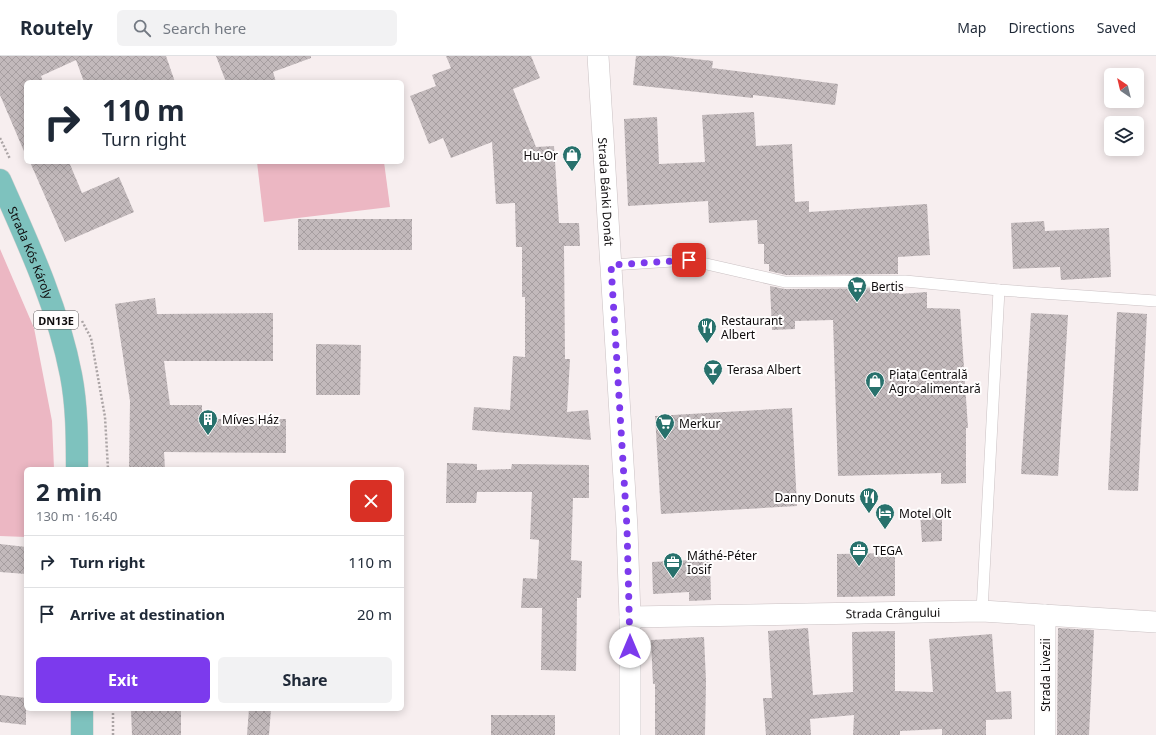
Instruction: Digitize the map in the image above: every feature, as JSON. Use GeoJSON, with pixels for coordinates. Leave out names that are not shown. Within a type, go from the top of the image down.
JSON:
{"type":"FeatureCollection","features":[{"type":"Feature","properties":{"kind":"main road","name":"Strada Kós Károly"},"geometry":{"type":"LineString","coordinates":[[0,180],[35,260],[58,325],[71,375],[76,419],[77,467]]}},
{"type":"Feature","properties":{"kind":"main road"},"geometry":{"type":"LineString","coordinates":[[82,711],[82,735]]}},
{"type":"Feature","properties":{"kind":"street","name":"Strada Bánki Donát"},"geometry":{"type":"LineString","coordinates":[[598,56],[627,528],[630,617],[630,735]]}},
{"type":"Feature","properties":{"kind":"street","name":"Strada Crângului"},"geometry":{"type":"LineString","coordinates":[[630,617],[982,611],[1156,622]]}},
{"type":"Feature","properties":{"kind":"street","name":"Strada Livezii"},"geometry":{"type":"LineString","coordinates":[[1045,615],[1045,735]]}},
{"type":"Feature","properties":{"kind":"lane"},"geometry":{"type":"LineString","coordinates":[[611,265],[689,260],[785,282],[905,281],[999,290],[1156,301]]}},
{"type":"Feature","properties":{"kind":"lane"},"geometry":{"type":"LineString","coordinates":[[982,611],[999,290]]}},
{"type":"Feature","properties":{"kind":"path"},"geometry":{"type":"LineString","coordinates":[[113,711],[113,735]]}},
{"type":"Feature","properties":{"kind":"shaded area"},"geometry":{"type":"Polygon","coordinates":[[[257,164],[384,164],[390,207],[264,222],[257,164]]]}},
{"type":"Feature","properties":{"kind":"shaded area"},"geometry":{"type":"Polygon","coordinates":[[[0,249],[34,328],[52,421],[54,467],[24,467],[24,537],[0,536],[0,249]]]}},
{"type":"Feature","properties":{"kind":"building"},"geometry":{"type":"Polygon","coordinates":[[[0,56],[166,56],[174,80],[83,80],[76,60],[41,76],[42,80],[24,80],[24,151],[0,95],[0,56]]]}},
{"type":"Feature","properties":{"kind":"building"},"geometry":{"type":"Polygon","coordinates":[[[216,56],[311,56],[311,58],[273,72],[275,80],[225,80],[216,56]]]}},
{"type":"Feature","properties":{"kind":"building"},"geometry":{"type":"Polygon","coordinates":[[[446,56],[531,56],[540,78],[513,89],[536,147],[554,146],[559,223],[579,223],[580,246],[564,246],[565,359],[570,359],[567,412],[588,410],[591,440],[472,430],[474,407],[510,410],[513,356],[525,357],[525,297],[522,297],[522,247],[516,247],[515,203],[496,204],[492,142],[451,158],[443,138],[429,144],[410,96],[436,86],[432,75],[451,68],[446,56]]]}},
{"type":"Feature","properties":{"kind":"building"},"geometry":{"type":"Polygon","coordinates":[[[636,56],[668,56],[713,61],[712,68],[838,84],[835,105],[753,95],[753,98],[633,85],[636,56]]]}},
{"type":"Feature","properties":{"kind":"building"},"geometry":{"type":"Polygon","coordinates":[[[754,112],[756,146],[792,144],[795,202],[809,201],[809,212],[927,204],[930,255],[898,257],[898,274],[786,275],[769,271],[769,264],[764,264],[764,244],[758,244],[757,220],[709,223],[708,201],[628,206],[624,119],[657,117],[659,164],[705,162],[702,115],[754,112]]]}},
{"type":"Feature","properties":{"kind":"building"},"geometry":{"type":"Polygon","coordinates":[[[31,164],[70,164],[82,193],[119,177],[134,212],[65,242],[31,164]]]}},
{"type":"Feature","properties":{"kind":"building"},"geometry":{"type":"Polygon","coordinates":[[[298,219],[412,219],[412,250],[298,250],[298,219]]]}},
{"type":"Feature","properties":{"kind":"building"},"geometry":{"type":"Polygon","coordinates":[[[1044,221],[1045,231],[1109,228],[1111,277],[1061,280],[1060,267],[1013,269],[1011,223],[1044,221]]]}},
{"type":"Feature","properties":{"kind":"building"},"geometry":{"type":"Polygon","coordinates":[[[770,286],[785,289],[899,288],[899,294],[927,292],[927,308],[960,309],[968,428],[966,428],[966,483],[941,484],[941,473],[838,476],[833,320],[795,321],[795,329],[772,330],[770,286]]]}},
{"type":"Feature","properties":{"kind":"building"},"geometry":{"type":"Polygon","coordinates":[[[155,298],[157,314],[273,313],[273,361],[164,361],[170,405],[202,405],[202,419],[286,419],[286,453],[164,452],[165,467],[129,467],[130,401],[115,304],[155,298]]]}},
{"type":"Feature","properties":{"kind":"building"},"geometry":{"type":"Polygon","coordinates":[[[1117,312],[1147,314],[1138,491],[1108,490],[1117,312]]]}},
{"type":"Feature","properties":{"kind":"building"},"geometry":{"type":"Polygon","coordinates":[[[1031,313],[1068,315],[1058,476],[1021,474],[1031,313]]]}},
{"type":"Feature","properties":{"kind":"building"},"geometry":{"type":"Polygon","coordinates":[[[316,344],[361,345],[360,395],[316,395],[316,344]]]}},
{"type":"Feature","properties":{"kind":"building"},"geometry":{"type":"Polygon","coordinates":[[[792,408],[797,506],[661,514],[655,416],[792,408]]]}},
{"type":"Feature","properties":{"kind":"building"},"geometry":{"type":"Polygon","coordinates":[[[447,463],[477,464],[477,470],[511,469],[512,464],[589,465],[589,498],[573,498],[571,560],[582,561],[581,598],[577,598],[576,671],[541,670],[542,608],[521,608],[523,578],[537,579],[539,540],[530,539],[532,492],[477,492],[476,503],[446,503],[447,463]]]}},
{"type":"Feature","properties":{"kind":"building"},"geometry":{"type":"Polygon","coordinates":[[[920,513],[942,513],[942,541],[922,542],[920,513]]]}},
{"type":"Feature","properties":{"kind":"building"},"geometry":{"type":"Polygon","coordinates":[[[0,544],[24,547],[24,574],[0,572],[0,544]]]}},
{"type":"Feature","properties":{"kind":"building"},"geometry":{"type":"Polygon","coordinates":[[[895,553],[895,596],[837,597],[837,554],[895,553]]]}},
{"type":"Feature","properties":{"kind":"building"},"geometry":{"type":"Polygon","coordinates":[[[710,559],[711,600],[689,601],[689,592],[653,594],[652,562],[710,559]]]}},
{"type":"Feature","properties":{"kind":"building"},"geometry":{"type":"Polygon","coordinates":[[[808,628],[813,695],[853,692],[852,632],[895,631],[895,691],[933,692],[929,639],[992,634],[996,692],[1011,691],[1012,719],[986,720],[986,735],[942,735],[942,729],[900,731],[900,735],[853,735],[854,715],[810,719],[811,735],[766,735],[763,698],[772,698],[768,631],[808,628]]]}},
{"type":"Feature","properties":{"kind":"building"},"geometry":{"type":"Polygon","coordinates":[[[1058,628],[1094,630],[1089,735],[1057,735],[1058,628]]]}},
{"type":"Feature","properties":{"kind":"building"},"geometry":{"type":"Polygon","coordinates":[[[704,637],[706,681],[705,735],[655,735],[655,684],[653,684],[651,640],[704,637]]]}},
{"type":"Feature","properties":{"kind":"building"},"geometry":{"type":"Polygon","coordinates":[[[0,695],[24,698],[26,725],[0,722],[0,695]]]}},
{"type":"Feature","properties":{"kind":"building"},"geometry":{"type":"Polygon","coordinates":[[[131,711],[181,711],[181,735],[132,735],[131,711]]]}},
{"type":"Feature","properties":{"kind":"building"},"geometry":{"type":"Polygon","coordinates":[[[249,711],[271,711],[269,735],[247,735],[249,711]]]}},
{"type":"Feature","properties":{"kind":"building"},"geometry":{"type":"Polygon","coordinates":[[[491,715],[555,715],[555,735],[491,735],[491,715]]]}},
{"type":"Feature","properties":{"kind":"place","name":"Hu-Or"},"geometry":{"type":"Point","coordinates":[572,172]}},
{"type":"Feature","properties":{"kind":"place","name":"Bertis"},"geometry":{"type":"Point","coordinates":[857,303]}},
{"type":"Feature","properties":{"kind":"place","name":"Restaurant Albert"},"geometry":{"type":"Point","coordinates":[707,344]}},
{"type":"Feature","properties":{"kind":"place","name":"Terasa Albert"},"geometry":{"type":"Point","coordinates":[713,386]}},
{"type":"Feature","properties":{"kind":"place","name":"Piața Centrală Agro-alimentară"},"geometry":{"type":"Point","coordinates":[875,398]}},
{"type":"Feature","properties":{"kind":"place","name":"Míves Ház"},"geometry":{"type":"Point","coordinates":[208,436]}},
{"type":"Feature","properties":{"kind":"place","name":"Merkur"},"geometry":{"type":"Point","coordinates":[665,440]}},
{"type":"Feature","properties":{"kind":"place","name":"Danny Donuts"},"geometry":{"type":"Point","coordinates":[869,514]}},
{"type":"Feature","properties":{"kind":"place","name":"Motel Olt"},"geometry":{"type":"Point","coordinates":[885,530]}},
{"type":"Feature","properties":{"kind":"place","name":"TEGA"},"geometry":{"type":"Point","coordinates":[859,567]}},
{"type":"Feature","properties":{"kind":"place","name":"Máthé-Péter Iosif"},"geometry":{"type":"Point","coordinates":[673,579]}},
{"type":"Feature","properties":{"kind":"route"},"geometry":{"type":"LineString","coordinates":[[630,647],[627,528],[611,265],[689,260]]}}]}
